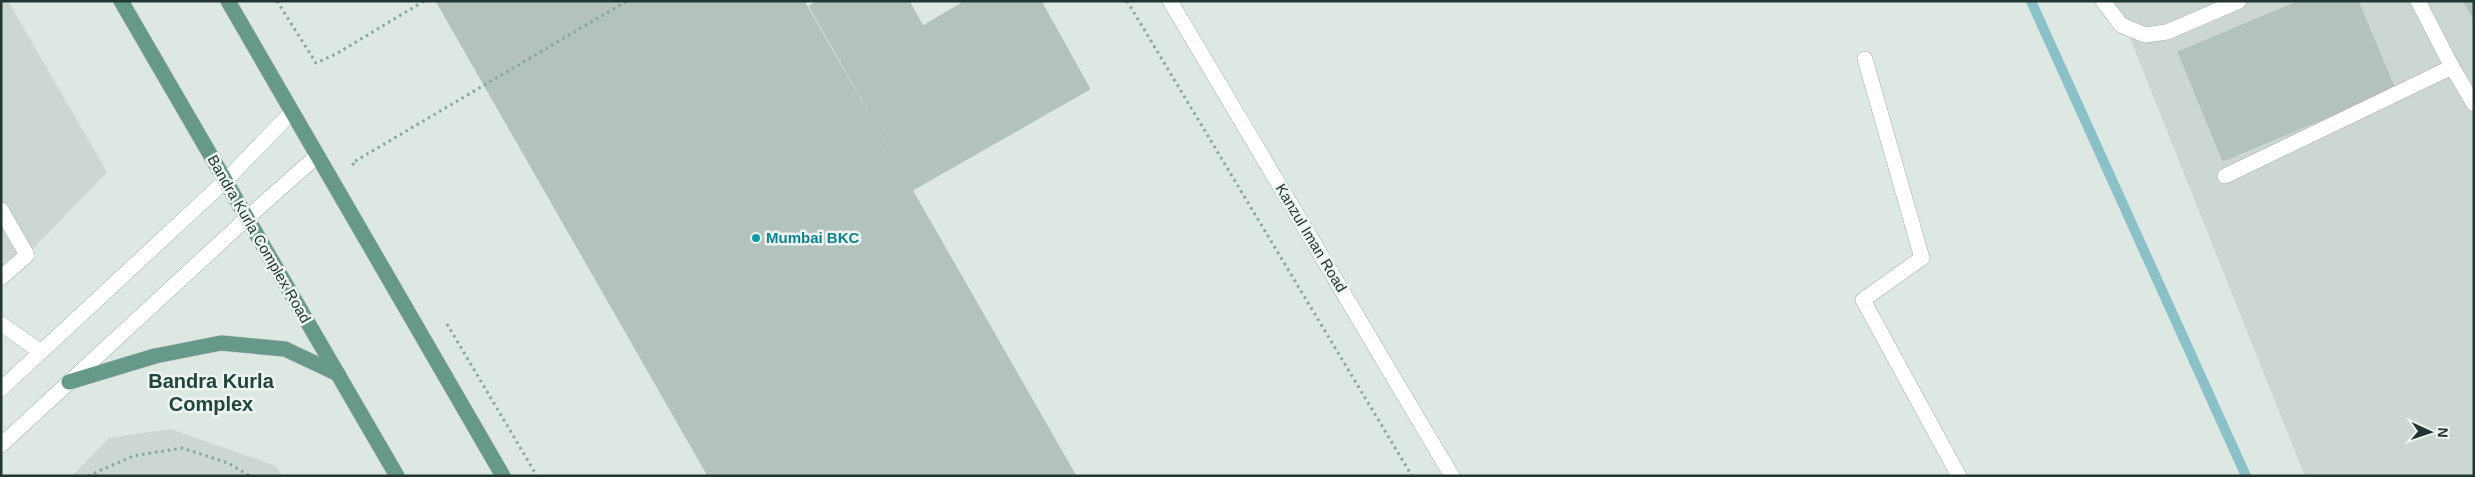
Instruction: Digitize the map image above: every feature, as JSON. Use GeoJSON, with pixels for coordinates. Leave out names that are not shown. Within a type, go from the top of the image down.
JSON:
{"type":"FeatureCollection","features":[{"type":"Feature","properties":{"kind":"main road","name":"Bandra Kurla Complex Road"},"geometry":{"type":"LineString","coordinates":[[121,1],[397,476]]}},
{"type":"Feature","properties":{"kind":"main road"},"geometry":{"type":"LineString","coordinates":[[228,1],[503,476]]}},
{"type":"Feature","properties":{"kind":"main road","name":"Kanzul Iman Road"},"geometry":{"type":"LineString","coordinates":[[1170,1],[1452,476]]}},
{"type":"Feature","properties":{"kind":"main road"},"geometry":{"type":"LineString","coordinates":[[2103,1],[2121,25],[2145,35],[2167,32],[2239,1]]}},
{"type":"Feature","properties":{"kind":"main road"},"geometry":{"type":"LineString","coordinates":[[2418,1],[2452,67],[2474,104]]}},
{"type":"Feature","properties":{"kind":"main road"},"geometry":{"type":"LineString","coordinates":[[1865,59],[1922,258],[1864,300],[1959,476]]}},
{"type":"Feature","properties":{"kind":"main road"},"geometry":{"type":"LineString","coordinates":[[2225,176],[2452,67]]}},
{"type":"Feature","properties":{"kind":"main road"},"geometry":{"type":"LineString","coordinates":[[1,389],[225,182],[292,112]]}},
{"type":"Feature","properties":{"kind":"main road"},"geometry":{"type":"LineString","coordinates":[[1,445],[317,156]]}},
{"type":"Feature","properties":{"kind":"main road"},"geometry":{"type":"LineString","coordinates":[[1,210],[27,255],[1,278]]}},
{"type":"Feature","properties":{"kind":"main road"},"geometry":{"type":"LineString","coordinates":[[1,324],[41,352]]}},
{"type":"Feature","properties":{"kind":"main road"},"geometry":{"type":"LineString","coordinates":[[69,382],[155,356],[221,343],[285,349],[338,374]]}},
{"type":"Feature","properties":{"kind":"path"},"geometry":{"type":"LineString","coordinates":[[277,1],[316,63],[336,54],[424,1]]}},
{"type":"Feature","properties":{"kind":"path"},"geometry":{"type":"LineString","coordinates":[[357,172],[352,163],[627,1]]}},
{"type":"Feature","properties":{"kind":"path"},"geometry":{"type":"LineString","coordinates":[[1127,1],[1412,476]]}},
{"type":"Feature","properties":{"kind":"path"},"geometry":{"type":"LineString","coordinates":[[442,315],[537,476]]}},
{"type":"Feature","properties":{"kind":"path"},"geometry":{"type":"LineString","coordinates":[[88,476],[133,456],[182,448],[228,463],[250,476]]}},
{"type":"Feature","properties":{"kind":"shaded area"},"geometry":{"type":"Polygon","coordinates":[[[1,1],[8,1],[107,172],[1,282],[1,1]]]}},
{"type":"Feature","properties":{"kind":"shaded area"},"geometry":{"type":"Polygon","coordinates":[[[2110,1],[2474,1],[2474,476],[2305,476],[2120,13],[2110,1]]]}},
{"type":"Feature","properties":{"kind":"shaded area"},"geometry":{"type":"Polygon","coordinates":[[[171,429],[276,466],[282,476],[72,476],[109,438],[171,429]]]}},
{"type":"Feature","properties":{"kind":"building","name":"Mumbai BKC"},"geometry":{"type":"Polygon","coordinates":[[[436,1],[804,1],[1076,476],[708,476],[436,1]]]}},
{"type":"Feature","properties":{"kind":"building"},"geometry":{"type":"Polygon","coordinates":[[[818,1],[909,1],[923,26],[965,1],[1041,1],[1090,89],[913,190],[809,6],[818,1]]]}},
{"type":"Feature","properties":{"kind":"building"},"geometry":{"type":"Polygon","coordinates":[[[2299,1],[2358,1],[2395,89],[2223,161],[2178,52],[2299,1]]]}},
{"type":"Feature","properties":{"kind":"building"},"geometry":{"type":"Polygon","coordinates":[[[2463,1],[2474,1],[2474,19],[2463,1]]]}},
{"type":"Feature","properties":{"kind":"waterway"},"geometry":{"type":"LineString","coordinates":[[2031,1],[2246,476]]}},
{"type":"Feature","properties":{"kind":"place","name":"Mumbai BKC"},"geometry":{"type":"Point","coordinates":[756,238]}},
{"type":"Feature","properties":{"kind":"district","name":"Bandra Kurla Complex"},"geometry":{"type":"Point","coordinates":[211,392]}}]}
